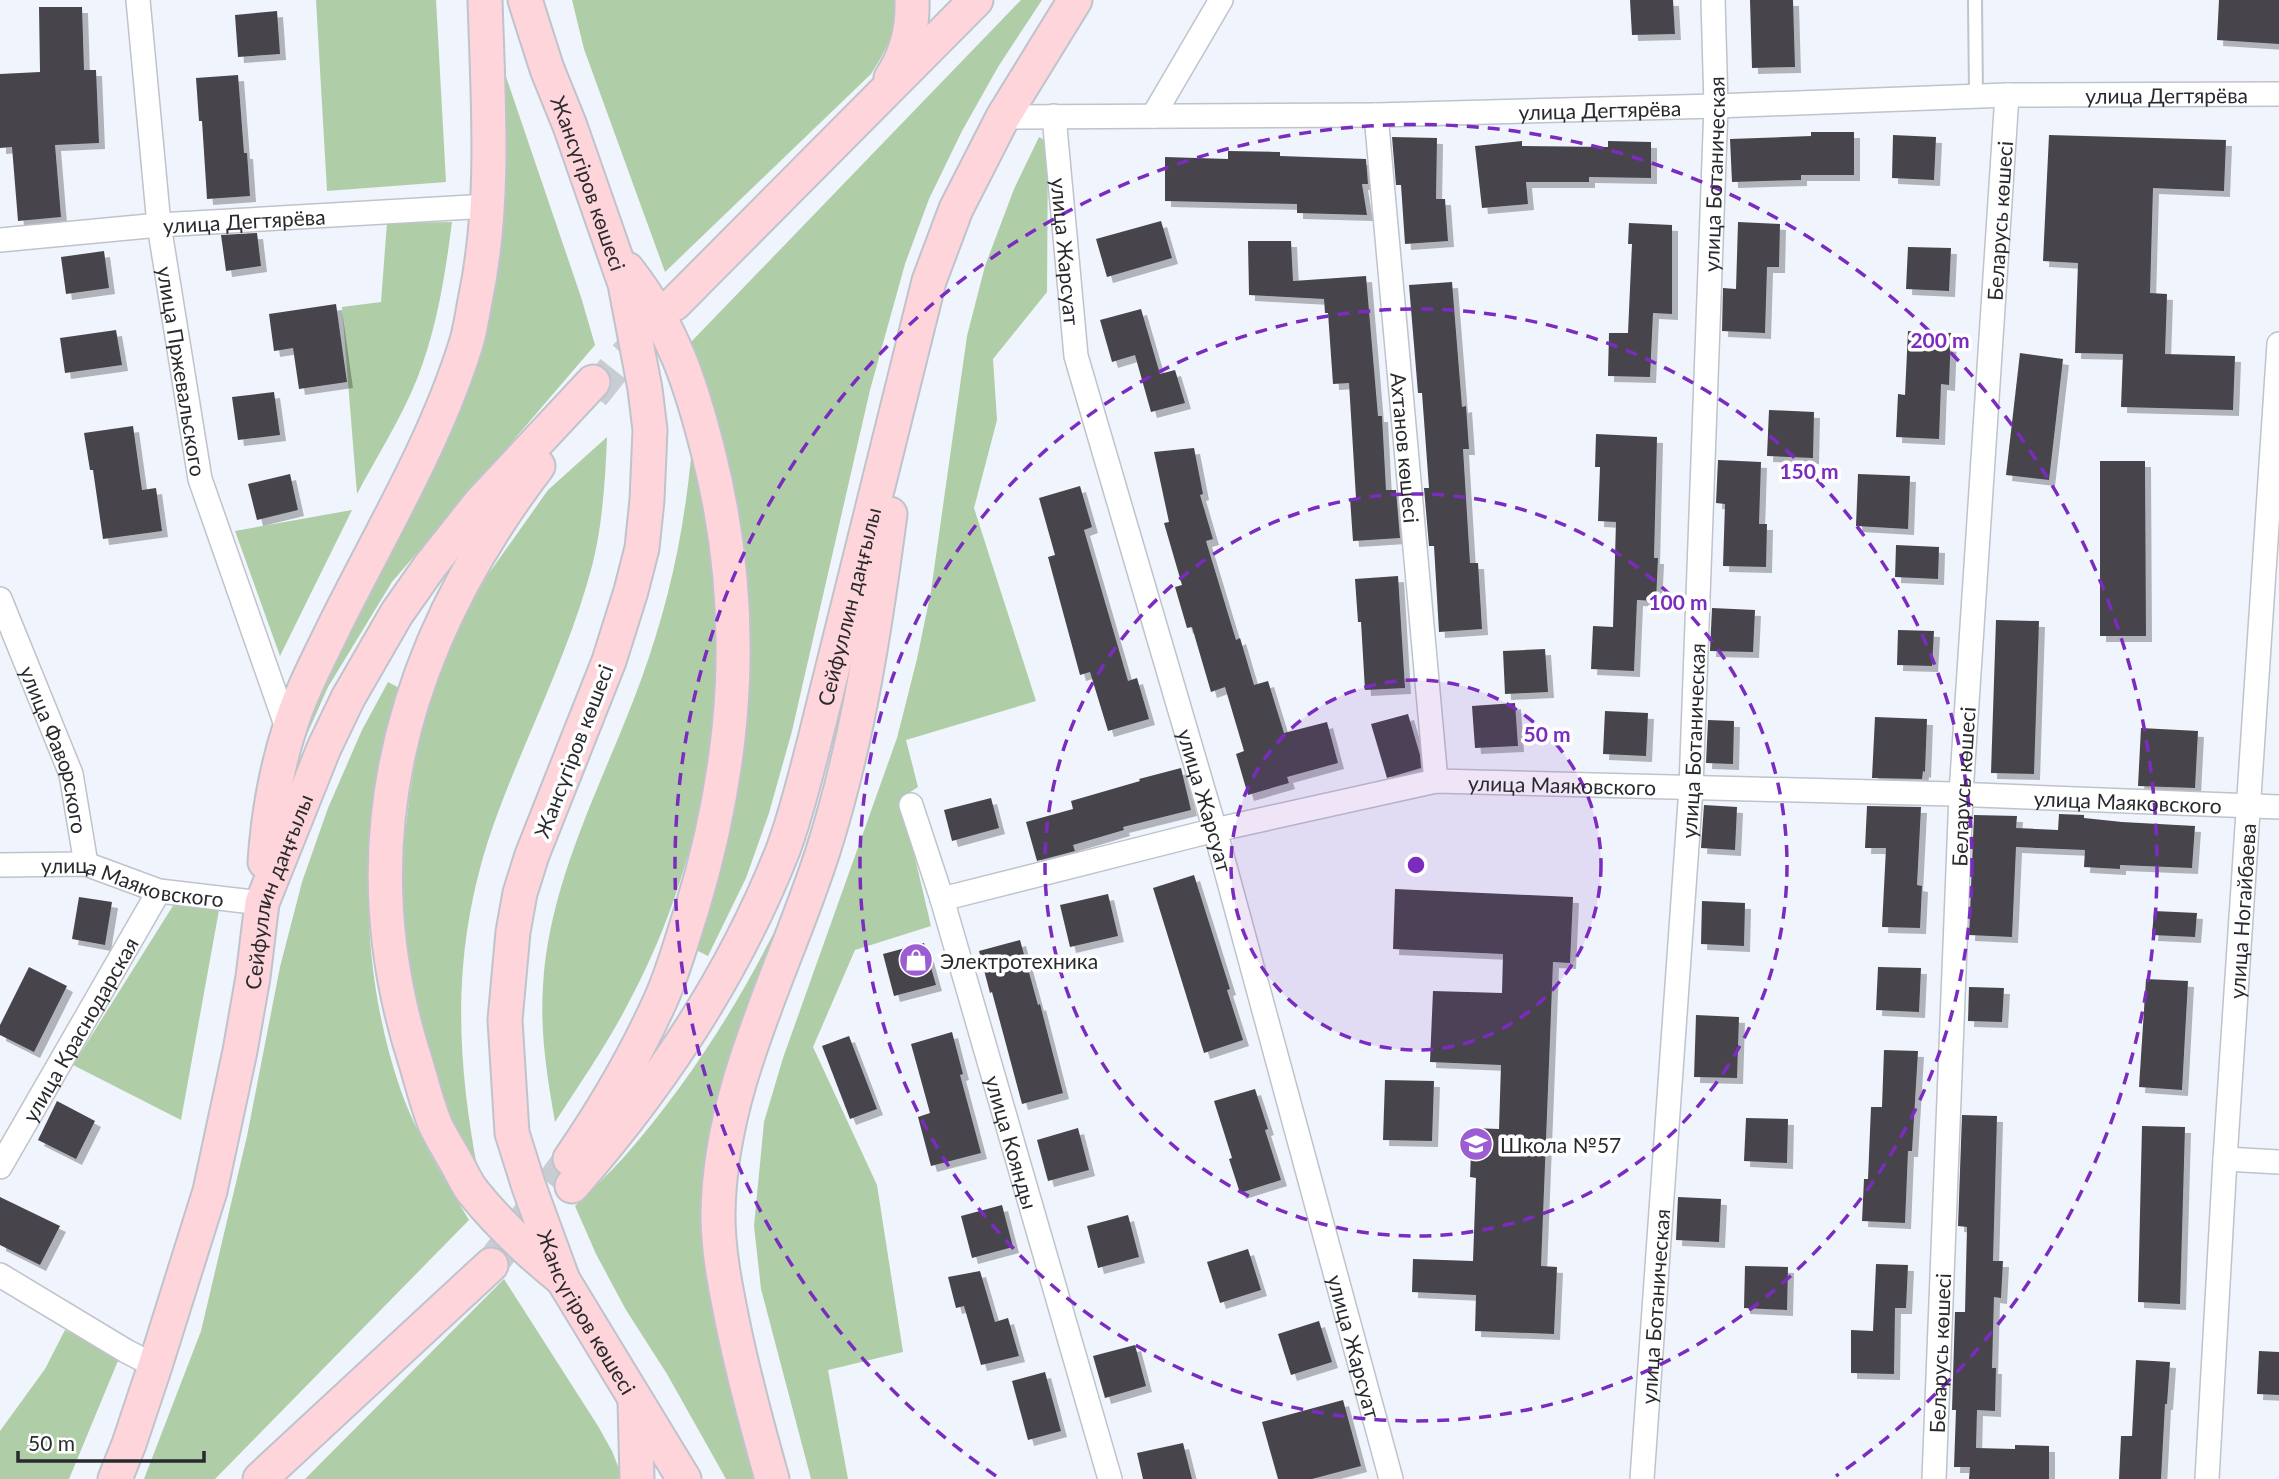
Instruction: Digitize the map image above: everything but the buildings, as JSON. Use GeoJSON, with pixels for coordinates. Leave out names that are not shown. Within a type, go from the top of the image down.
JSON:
{"type":"FeatureCollection","features":[{"type":"Feature","properties":{"kind":"main road"},"geometry":{"type":"LineString","coordinates":[[262,903],[267,841],[289,728],[312,673],[426,446],[466,345],[479,283],[488,206],[489,126],[485,0]]}},
{"type":"Feature","properties":{"kind":"main road"},"geometry":{"type":"LineString","coordinates":[[874,103],[895,73],[903,55],[912,18],[912,0]]}},
{"type":"Feature","properties":{"kind":"main road"},"geometry":{"type":"LineString","coordinates":[[674,303],[976,0]]}},
{"type":"Feature","properties":{"kind":"main road","name":"Сейфуллин даңғылы"},"geometry":{"type":"LineString","coordinates":[[614,252],[650,298],[684,366],[691,389],[716,485],[730,576],[735,661],[722,786],[706,860],[684,933],[662,996],[632,1059],[571,1173],[613,1140],[655,1085],[691,1030],[751,921],[774,870],[799,802],[929,281],[947,232],[1003,117],[1074,0]]}},
{"type":"Feature","properties":{"kind":"main road","name":"Жансүгіров көшесі"},"geometry":{"type":"LineString","coordinates":[[530,8],[625,284],[645,389],[650,430],[650,468],[642,548],[621,626],[532,855],[520,893],[513,932],[505,1020],[512,1133],[528,1187],[564,1280],[684,1479]]}},
{"type":"Feature","properties":{"kind":"main road"},"geometry":{"type":"LineString","coordinates":[[772,1479],[745,1383],[723,1275],[719,1247],[720,1181],[741,1075],[824,850],[857,727],[877,612],[914,343]]}},
{"type":"Feature","properties":{"kind":"main road","name":"Сейфуллин даңғылы"},"geometry":{"type":"LineString","coordinates":[[115,1479],[155,1366],[210,1191],[240,1051],[262,903],[324,748],[348,698],[397,613],[430,566],[480,503],[593,388],[491,532],[441,625],[403,733],[385,840],[384,906],[393,980],[409,1043],[436,1124],[472,1192],[532,1254],[564,1280]]}},
{"type":"Feature","properties":{"kind":"main road"},"geometry":{"type":"LineString","coordinates":[[270,1472],[491,1265]]}},
{"type":"Feature","properties":{"kind":"main road"},"geometry":{"type":"LineString","coordinates":[[635,1400],[637,1479]]}},
{"type":"Feature","properties":{"kind":"street","name":"улица Пржевальского"},"geometry":{"type":"LineString","coordinates":[[138,0],[159,225],[200,480],[289,728]]}},
{"type":"Feature","properties":{"kind":"street"},"geometry":{"type":"LineString","coordinates":[[1153,116],[1221,0]]}},
{"type":"Feature","properties":{"kind":"street","name":"улица Ботаническая"},"geometry":{"type":"LineString","coordinates":[[1642,1479],[1691,788],[1716,106],[1713,0]]}},
{"type":"Feature","properties":{"kind":"street","name":"улица Дегтярёва"},"geometry":{"type":"LineString","coordinates":[[1003,117],[1376,115],[2007,95],[2279,94]]}},
{"type":"Feature","properties":{"kind":"street","name":"Беларусь көшесі"},"geometry":{"type":"LineString","coordinates":[[1934,1479],[1961,794],[2007,95]]}},
{"type":"Feature","properties":{"kind":"street","name":"Ахтанов көшесі"},"geometry":{"type":"LineString","coordinates":[[1376,115],[1436,781]]}},
{"type":"Feature","properties":{"kind":"street","name":"улица Жарсуат"},"geometry":{"type":"LineString","coordinates":[[1054,116],[1076,356],[1215,830],[1391,1479]]}},
{"type":"Feature","properties":{"kind":"street","name":"улица Дегтярёва"},"geometry":{"type":"LineString","coordinates":[[0,240],[159,225],[488,206]]}},
{"type":"Feature","properties":{"kind":"street","name":"улица Ногайбаева"},"geometry":{"type":"LineString","coordinates":[[2207,1479],[2225,1159],[2279,344]]}},
{"type":"Feature","properties":{"kind":"street","name":"улица Фаворского"},"geometry":{"type":"LineString","coordinates":[[0,599],[71,774],[86,864]]}},
{"type":"Feature","properties":{"kind":"street","name":"улица Маяковского"},"geometry":{"type":"LineString","coordinates":[[943,900],[1215,830],[1436,781],[1961,794],[2279,807]]}},
{"type":"Feature","properties":{"kind":"street","name":"улица Коянды"},"geometry":{"type":"LineString","coordinates":[[911,805],[943,900],[1110,1479]]}},
{"type":"Feature","properties":{"kind":"street","name":"улица Маяковского"},"geometry":{"type":"LineString","coordinates":[[0,865],[86,864],[159,891],[262,903]]}},
{"type":"Feature","properties":{"kind":"street","name":"улица Краснодарская"},"geometry":{"type":"LineString","coordinates":[[0,1167],[159,891]]}},
{"type":"Feature","properties":{"kind":"street"},"geometry":{"type":"LineString","coordinates":[[2225,1159],[2279,1162]]}},
{"type":"Feature","properties":{"kind":"street"},"geometry":{"type":"LineString","coordinates":[[0,1275],[155,1366]]}},
{"type":"Feature","properties":{"kind":"lane"},"geometry":{"type":"LineString","coordinates":[[1975,0],[1976,96]]}},
{"type":"Feature","properties":{"kind":"green space"},"geometry":{"type":"Polygon","coordinates":[[[316,0],[436,0],[446,182],[327,191],[316,0]]]}},
{"type":"Feature","properties":{"kind":"green space"},"geometry":{"type":"Polygon","coordinates":[[[572,0],[896,0],[896,11],[890,39],[871,74],[665,272],[584,49],[572,0]]]}},
{"type":"Feature","properties":{"kind":"green space"},"geometry":{"type":"Polygon","coordinates":[[[1021,0],[1042,0],[998,67],[962,131],[929,199],[905,264],[870,390],[792,731],[769,813],[746,878],[708,956],[694,949],[715,885],[733,816],[743,750],[749,681],[749,626],[718,425],[691,342],[1021,0]]]}},
{"type":"Feature","properties":{"kind":"green space"},"geometry":{"type":"Polygon","coordinates":[[[500,59],[595,345],[392,582],[328,687],[304,741],[319,687],[455,403],[500,59]]]}},
{"type":"Feature","properties":{"kind":"green space"},"geometry":{"type":"Polygon","coordinates":[[[1039,137],[1048,142],[1047,292],[993,359],[997,420],[974,508],[1036,701],[906,740],[918,787],[901,798],[931,926],[855,950],[813,1047],[877,1185],[903,1352],[828,1370],[848,1479],[811,1479],[761,1289],[754,1226],[764,1122],[783,1058],[897,738],[931,591],[967,336],[985,266],[1014,189],[1039,137]]]}},
{"type":"Feature","properties":{"kind":"green space"},"geometry":{"type":"Polygon","coordinates":[[[452,222],[439,302],[424,360],[404,408],[357,494],[342,307],[381,302],[387,223],[452,222]]]}},
{"type":"Feature","properties":{"kind":"green space"},"geometry":{"type":"Polygon","coordinates":[[[607,437],[599,529],[587,584],[565,649],[488,841],[468,924],[463,965],[462,1046],[465,1087],[478,1172],[446,1106],[423,1043],[409,980],[400,875],[419,740],[434,685],[457,630],[487,576],[548,490],[607,437]]]}},
{"type":"Feature","properties":{"kind":"green space"},"geometry":{"type":"Polygon","coordinates":[[[692,448],[712,553],[715,600],[714,704],[700,806],[688,856],[653,953],[613,1032],[555,1122],[542,1021],[547,946],[567,868],[641,680],[660,622],[680,537],[692,448]]]}},
{"type":"Feature","properties":{"kind":"green space"},"geometry":{"type":"Polygon","coordinates":[[[352,510],[280,656],[235,531],[352,510]]]}},
{"type":"Feature","properties":{"kind":"green space"},"geometry":{"type":"Polygon","coordinates":[[[388,682],[401,689],[380,770],[372,820],[368,897],[374,975],[380,1014],[400,1088],[431,1156],[469,1220],[215,1479],[144,1479],[201,1331],[247,1136],[280,967],[302,882],[328,808],[362,730],[388,682]]]}},
{"type":"Feature","properties":{"kind":"green space"},"geometry":{"type":"Polygon","coordinates":[[[176,901],[219,910],[181,1120],[73,1065],[176,901]]]}},
{"type":"Feature","properties":{"kind":"green space"},"geometry":{"type":"Polygon","coordinates":[[[783,914],[791,919],[712,1165],[760,1479],[726,1479],[667,1374],[626,1310],[596,1254],[575,1206],[624,1157],[691,1071],[731,1010],[783,914]]]}},
{"type":"Feature","properties":{"kind":"green space"},"geometry":{"type":"Polygon","coordinates":[[[504,1279],[598,1426],[623,1479],[305,1479],[504,1279]]]}},
{"type":"Feature","properties":{"kind":"green space"},"geometry":{"type":"Polygon","coordinates":[[[65,1330],[120,1356],[69,1479],[0,1479],[0,1431],[45,1369],[65,1330]]]}},
{"type":"Feature","properties":{"kind":"tunnel"},"geometry":{"type":"LineString","coordinates":[[593,395],[653,326]]}},
{"type":"Feature","properties":{"kind":"tunnel"},"geometry":{"type":"LineString","coordinates":[[491,1265],[570,1159]]}},
{"type":"Feature","properties":{"kind":"place","name":"Электротехника"},"geometry":{"type":"Point","coordinates":[916,960]}},
{"type":"Feature","properties":{"kind":"place","name":"Школа №57"},"geometry":{"type":"Point","coordinates":[1476,1144]}}]}
